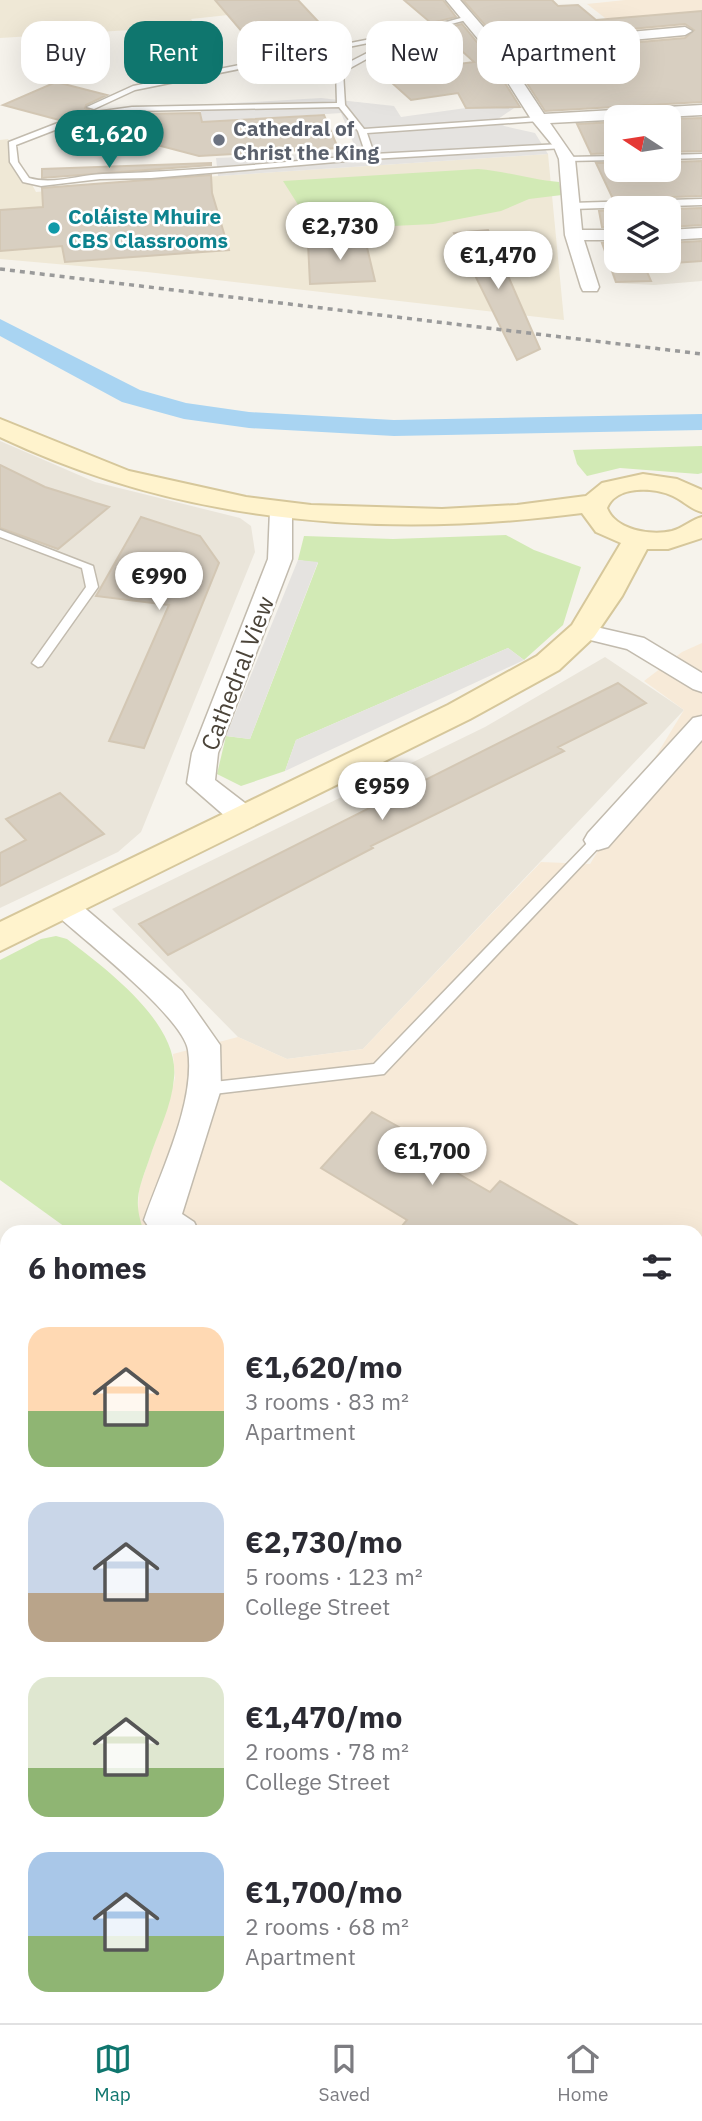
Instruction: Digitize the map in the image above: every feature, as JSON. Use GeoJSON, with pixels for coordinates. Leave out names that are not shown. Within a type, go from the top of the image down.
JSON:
{"type":"FeatureCollection","features":[{"type":"Feature","properties":{"kind":"street"},"geometry":{"type":"LineString","coordinates":[[453,0],[477,29]]}},
{"type":"Feature","properties":{"kind":"street"},"geometry":{"type":"LineString","coordinates":[[640,35],[685,31]]}},
{"type":"Feature","properties":{"kind":"street"},"geometry":{"type":"LineString","coordinates":[[516,84],[564,152],[574,235],[590,287]]}},
{"type":"Feature","properties":{"kind":"street"},"geometry":{"type":"LineString","coordinates":[[539,119],[702,110]]}},
{"type":"Feature","properties":{"kind":"street"},"geometry":{"type":"LineString","coordinates":[[681,234],[702,233]]}},
{"type":"Feature","properties":{"kind":"street"},"geometry":{"type":"LineString","coordinates":[[574,235],[604,235]]}},
{"type":"Feature","properties":{"kind":"street"},"geometry":{"type":"LineString","coordinates":[[0,427],[30,443],[103,472],[201,497],[281,510],[419,517],[508,514],[595,503],[611,488],[641,482],[675,487],[701,507],[692,533],[676,539],[638,539],[606,526],[595,511],[595,503]]}},
{"type":"Feature","properties":{"kind":"street","name":"Cathedral View"},"geometry":{"type":"LineString","coordinates":[[244,817],[201,783],[205,753],[280,559],[281,510]]}},
{"type":"Feature","properties":{"kind":"street"},"geometry":{"type":"LineString","coordinates":[[0,938],[470,706],[548,663],[583,631],[607,596],[638,539]]}},
{"type":"Feature","properties":{"kind":"street"},"geometry":{"type":"LineString","coordinates":[[583,631],[635,643],[702,684]]}},
{"type":"Feature","properties":{"kind":"street"},"geometry":{"type":"LineString","coordinates":[[598,840],[702,724]]}},
{"type":"Feature","properties":{"kind":"street"},"geometry":{"type":"LineString","coordinates":[[64,906],[171,999],[204,1045],[205,1089],[162,1220],[170,1225]]}},
{"type":"Feature","properties":{"kind":"lane"},"geometry":{"type":"LineString","coordinates":[[457,21],[468,18]]}},
{"type":"Feature","properties":{"kind":"lane"},"geometry":{"type":"LineString","coordinates":[[87,108],[146,85],[366,42]]}},
{"type":"Feature","properties":{"kind":"lane"},"geometry":{"type":"LineString","coordinates":[[366,57],[339,71],[341,105],[362,131],[371,157]]}},
{"type":"Feature","properties":{"kind":"lane"},"geometry":{"type":"LineString","coordinates":[[341,105],[132,109],[84,116],[12,144],[14,162],[26,180],[41,184],[100,177],[151,176],[371,157],[564,152],[604,157]]}},
{"type":"Feature","properties":{"kind":"lane"},"geometry":{"type":"LineString","coordinates":[[362,131],[539,119]]}},
{"type":"Feature","properties":{"kind":"lane"},"geometry":{"type":"LineString","coordinates":[[681,157],[702,156]]}},
{"type":"Feature","properties":{"kind":"lane"},"geometry":{"type":"LineString","coordinates":[[571,206],[702,202]]}},
{"type":"Feature","properties":{"kind":"lane"},"geometry":{"type":"LineString","coordinates":[[0,533],[86,566],[92,587],[38,663]]}},
{"type":"Feature","properties":{"kind":"lane"},"geometry":{"type":"LineString","coordinates":[[205,1089],[378,1070],[598,840]]}},
{"type":"Feature","properties":{"kind":"shaded area"},"geometry":{"type":"Polygon","coordinates":[[[0,0],[247,0],[256,12],[191,19],[192,21],[124,21],[124,30],[110,31],[110,21],[21,21],[21,37],[0,38],[0,0]]]}},
{"type":"Feature","properties":{"kind":"shaded area"},"geometry":{"type":"Polygon","coordinates":[[[625,0],[702,0],[702,93],[640,45],[640,21],[609,21],[587,4],[625,0]]]}},
{"type":"Feature","properties":{"kind":"shaded area"},"geometry":{"type":"Polygon","coordinates":[[[321,98],[394,106],[401,117],[466,108],[517,106],[498,119],[504,126],[535,133],[548,154],[218,176],[216,158],[345,152],[344,148],[355,147],[341,113],[202,122],[200,105],[321,98]]]}},
{"type":"Feature","properties":{"kind":"shaded area"},"geometry":{"type":"Polygon","coordinates":[[[8,139],[36,192],[218,176],[548,154],[564,320],[147,272],[0,259],[0,140],[8,139]]]}},
{"type":"Feature","properties":{"kind":"shaded area"},"geometry":{"type":"Polygon","coordinates":[[[702,208],[702,281],[654,285],[615,283],[611,273],[681,273],[681,209],[702,208]]]}},
{"type":"Feature","properties":{"kind":"shaded area"},"geometry":{"type":"Polygon","coordinates":[[[599,210],[604,210],[604,248],[599,210]]]}},
{"type":"Feature","properties":{"kind":"shaded area"},"geometry":{"type":"Polygon","coordinates":[[[0,441],[95,482],[240,518],[251,526],[255,552],[141,832],[118,852],[0,908],[0,441]]]}},
{"type":"Feature","properties":{"kind":"shaded area"},"geometry":{"type":"Polygon","coordinates":[[[298,560],[318,562],[250,739],[226,736],[298,560]]]}},
{"type":"Feature","properties":{"kind":"shaded area"},"geometry":{"type":"Polygon","coordinates":[[[702,643],[702,1225],[137,1225],[139,1189],[175,1078],[173,1054],[238,1037],[287,1059],[363,1049],[541,862],[590,864],[684,710],[644,681],[682,652],[702,643]]]}},
{"type":"Feature","properties":{"kind":"shaded area"},"geometry":{"type":"Polygon","coordinates":[[[508,648],[524,660],[285,771],[296,740],[508,648]]]}},
{"type":"Feature","properties":{"kind":"shaded area"},"geometry":{"type":"Polygon","coordinates":[[[605,657],[684,710],[363,1049],[287,1059],[238,1037],[112,909],[485,727],[605,657]]]}},
{"type":"Feature","properties":{"kind":"green space"},"geometry":{"type":"Polygon","coordinates":[[[478,169],[559,182],[562,195],[529,199],[501,211],[433,224],[314,230],[283,181],[478,169]]]}},
{"type":"Feature","properties":{"kind":"green space"},"geometry":{"type":"Polygon","coordinates":[[[702,446],[702,473],[698,474],[620,468],[587,476],[577,464],[573,450],[702,446]]]}},
{"type":"Feature","properties":{"kind":"green space"},"geometry":{"type":"Polygon","coordinates":[[[506,535],[534,550],[581,567],[563,625],[524,660],[508,648],[296,740],[285,771],[241,786],[217,774],[226,736],[250,739],[318,563],[298,560],[304,536],[393,539],[506,535]]]}},
{"type":"Feature","properties":{"kind":"green space"},"geometry":{"type":"Polygon","coordinates":[[[56,936],[67,939],[120,982],[153,1018],[173,1057],[174,1078],[170,1099],[138,1196],[142,1225],[62,1225],[0,1180],[0,960],[41,939],[56,936]]]}},
{"type":"Feature","properties":{"kind":"building"},"geometry":{"type":"Polygon","coordinates":[[[215,0],[298,0],[318,21],[237,21],[237,26],[215,0]]]}},
{"type":"Feature","properties":{"kind":"building"},"geometry":{"type":"Polygon","coordinates":[[[404,0],[443,0],[456,17],[429,21],[404,0]]]}},
{"type":"Feature","properties":{"kind":"building"},"geometry":{"type":"Polygon","coordinates":[[[463,0],[552,0],[558,6],[578,5],[596,20],[702,11],[702,102],[604,105],[604,108],[545,111],[527,84],[640,84],[640,42],[685,38],[694,30],[685,24],[640,28],[640,21],[481,21],[463,0]]]}},
{"type":"Feature","properties":{"kind":"building"},"geometry":{"type":"Polygon","coordinates":[[[463,25],[477,42],[477,84],[506,84],[520,107],[466,108],[458,93],[411,100],[393,84],[463,84],[463,63],[474,62],[463,52],[463,25]]]}},
{"type":"Feature","properties":{"kind":"building"},"geometry":{"type":"Polygon","coordinates":[[[51,84],[64,84],[107,95],[86,105],[85,108],[89,110],[59,120],[3,105],[51,84]]]}},
{"type":"Feature","properties":{"kind":"building","name":"Cathedral of Christ the King"},"geometry":{"type":"Polygon","coordinates":[[[200,113],[202,122],[324,115],[338,148],[199,156],[77,124],[132,114],[200,113]]]}},
{"type":"Feature","properties":{"kind":"building"},"geometry":{"type":"Polygon","coordinates":[[[702,118],[702,151],[681,152],[681,119],[702,118]]]}},
{"type":"Feature","properties":{"kind":"building"},"geometry":{"type":"Polygon","coordinates":[[[604,123],[604,153],[591,154],[577,124],[604,123]]]}},
{"type":"Feature","properties":{"kind":"building"},"geometry":{"type":"Polygon","coordinates":[[[702,161],[702,196],[612,196],[605,182],[681,182],[681,162],[702,161]]]}},
{"type":"Feature","properties":{"kind":"building"},"geometry":{"type":"Polygon","coordinates":[[[596,163],[604,163],[604,180],[596,163]]]}},
{"type":"Feature","properties":{"kind":"building"},"geometry":{"type":"Polygon","coordinates":[[[211,165],[42,178],[42,169],[211,165]]]}},
{"type":"Feature","properties":{"kind":"building"},"geometry":{"type":"Polygon","coordinates":[[[211,175],[212,193],[229,250],[65,262],[62,246],[0,251],[0,210],[43,207],[42,188],[211,175]]]}},
{"type":"Feature","properties":{"kind":"building"},"geometry":{"type":"Polygon","coordinates":[[[702,208],[702,225],[681,226],[681,209],[702,208]]]}},
{"type":"Feature","properties":{"kind":"building"},"geometry":{"type":"Polygon","coordinates":[[[599,211],[604,211],[604,227],[602,227],[599,211]]]}},
{"type":"Feature","properties":{"kind":"building"},"geometry":{"type":"Polygon","coordinates":[[[488,230],[540,349],[517,360],[454,233],[488,230]]]}},
{"type":"Feature","properties":{"kind":"building"},"geometry":{"type":"Polygon","coordinates":[[[365,239],[375,281],[310,284],[308,243],[365,239]]]}},
{"type":"Feature","properties":{"kind":"building"},"geometry":{"type":"Polygon","coordinates":[[[702,241],[702,261],[681,262],[681,242],[702,241]]]}},
{"type":"Feature","properties":{"kind":"building"},"geometry":{"type":"Polygon","coordinates":[[[613,273],[648,273],[651,281],[616,282],[613,273]]]}},
{"type":"Feature","properties":{"kind":"building"},"geometry":{"type":"Polygon","coordinates":[[[0,465],[45,487],[109,507],[58,549],[0,528],[0,465]]]}},
{"type":"Feature","properties":{"kind":"building"},"geometry":{"type":"Polygon","coordinates":[[[141,517],[200,536],[219,563],[144,748],[109,741],[169,605],[96,596],[141,517]]]}},
{"type":"Feature","properties":{"kind":"building"},"geometry":{"type":"Polygon","coordinates":[[[618,683],[646,703],[558,747],[564,751],[371,846],[373,848],[168,955],[139,924],[618,683]]]}},
{"type":"Feature","properties":{"kind":"building"},"geometry":{"type":"Polygon","coordinates":[[[60,793],[104,834],[0,886],[0,853],[26,840],[6,819],[60,793]]]}},
{"type":"Feature","properties":{"kind":"building"},"geometry":{"type":"Polygon","coordinates":[[[372,1112],[426,1142],[419,1151],[490,1192],[500,1181],[577,1225],[403,1225],[407,1220],[321,1168],[372,1112]]]}},
{"type":"Feature","properties":{"kind":"waterway"},"geometry":{"type":"LineString","coordinates":[[0,326],[131,396],[184,411],[249,420],[394,428],[702,422]]}},
{"type":"Feature","properties":{"kind":"railway"},"geometry":{"type":"LineString","coordinates":[[0,269],[702,354]]}},
{"type":"Feature","properties":{"kind":"place","name":"Cathedral of Christ the King"},"geometry":{"type":"Point","coordinates":[219,140]}},
{"type":"Feature","properties":{"kind":"place","name":"Coláiste Mhuire CBS Classrooms"},"geometry":{"type":"Point","coordinates":[54,228]}}]}
